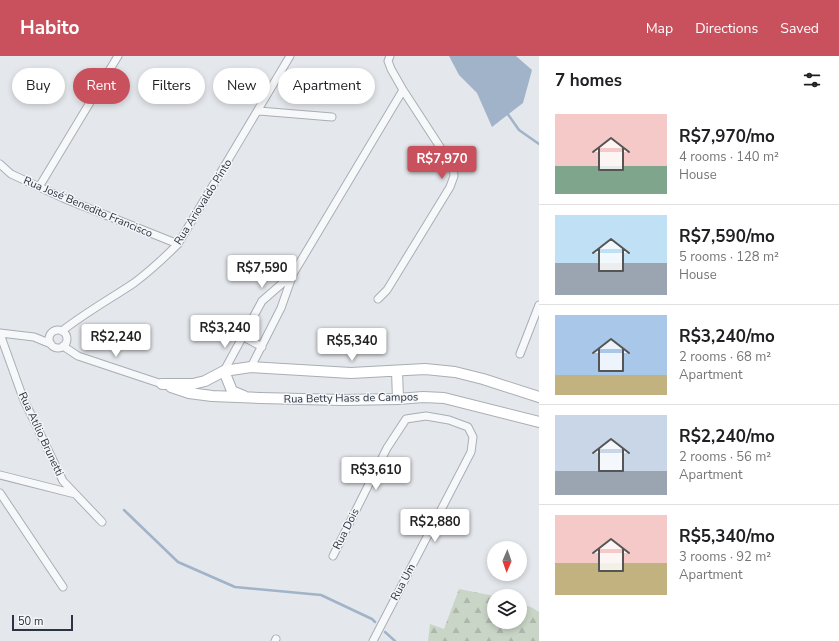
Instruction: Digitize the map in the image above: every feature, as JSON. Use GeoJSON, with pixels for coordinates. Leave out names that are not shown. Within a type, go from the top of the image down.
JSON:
{"type":"FeatureCollection","features":[{"type":"Feature","properties":{"kind":"street"},"geometry":{"type":"LineString","coordinates":[[39,187],[118,56]]}},
{"type":"Feature","properties":{"kind":"street","name":"Rua Ariovaldo Pinto"},"geometry":{"type":"LineString","coordinates":[[62,331],[135,282],[162,261],[178,244],[259,111],[290,56]]}},
{"type":"Feature","properties":{"kind":"street"},"geometry":{"type":"LineString","coordinates":[[378,299],[387,290],[450,187],[454,176],[453,167],[403,90],[389,59]]}},
{"type":"Feature","properties":{"kind":"street"},"geometry":{"type":"LineString","coordinates":[[251,367],[281,308],[293,274],[403,90]]}},
{"type":"Feature","properties":{"kind":"street"},"geometry":{"type":"LineString","coordinates":[[259,111],[332,117]]}},
{"type":"Feature","properties":{"kind":"street","name":"Rua José Benedito Francisco"},"geometry":{"type":"LineString","coordinates":[[0,164],[11,174],[63,198],[178,244]]}},
{"type":"Feature","properties":{"kind":"street"},"geometry":{"type":"LineString","coordinates":[[246,398],[232,390],[224,371],[262,301],[293,274]]}},
{"type":"Feature","properties":{"kind":"street"},"geometry":{"type":"LineString","coordinates":[[520,354],[538,315],[539,305]]}},
{"type":"Feature","properties":{"kind":"street"},"geometry":{"type":"LineString","coordinates":[[0,333],[34,337],[55,347],[63,346],[67,340],[66,334],[62,331],[34,337]]}},
{"type":"Feature","properties":{"kind":"street"},"geometry":{"type":"LineString","coordinates":[[51,344],[50,336],[54,332]]}},
{"type":"Feature","properties":{"kind":"street","name":"Rua Atílio Brunetti"},"geometry":{"type":"LineString","coordinates":[[0,333],[23,398],[63,481],[102,522]]}},
{"type":"Feature","properties":{"kind":"street"},"geometry":{"type":"LineString","coordinates":[[242,336],[262,347]]}},
{"type":"Feature","properties":{"kind":"street","name":"Rua Betty Hass de Campos"},"geometry":{"type":"LineString","coordinates":[[63,346],[78,356],[162,384],[189,392],[212,396],[343,400],[398,399],[423,396],[444,398],[539,422]]}},
{"type":"Feature","properties":{"kind":"street","name":"Rua Betty Hass de Campos"},"geometry":{"type":"LineString","coordinates":[[162,384],[192,384],[224,371],[251,367],[350,373],[425,369],[455,372],[483,379],[539,397]]}},
{"type":"Feature","properties":{"kind":"street"},"geometry":{"type":"LineString","coordinates":[[397,371],[398,399]]}},
{"type":"Feature","properties":{"kind":"street","name":"Rua Um"},"geometry":{"type":"LineString","coordinates":[[373,641],[472,452],[473,437],[468,427],[449,420],[426,416],[406,419]]}},
{"type":"Feature","properties":{"kind":"street","name":"Rua Dois"},"geometry":{"type":"LineString","coordinates":[[333,556],[387,448],[406,419]]}},
{"type":"Feature","properties":{"kind":"street"},"geometry":{"type":"LineString","coordinates":[[0,475],[76,494]]}},
{"type":"Feature","properties":{"kind":"street"},"geometry":{"type":"LineString","coordinates":[[0,493],[63,587]]}},
{"type":"Feature","properties":{"kind":"green space"},"geometry":{"type":"Polygon","coordinates":[[[459,589],[487,595],[487,629],[527,629],[527,606],[539,612],[539,641],[428,641],[430,624],[444,629],[459,589]]]}},
{"type":"Feature","properties":{"kind":"water"},"geometry":{"type":"Polygon","coordinates":[[[449,56],[516,56],[532,70],[523,103],[492,127],[477,93],[459,75],[449,56]]]}},
{"type":"Feature","properties":{"kind":"waterway"},"geometry":{"type":"LineString","coordinates":[[507,113],[519,130],[539,144]]}},
{"type":"Feature","properties":{"kind":"waterway"},"geometry":{"type":"LineString","coordinates":[[124,510],[178,562],[235,587],[321,595],[372,619],[375,622]]}},
{"type":"Feature","properties":{"kind":"waterway"},"geometry":{"type":"LineString","coordinates":[[385,632],[395,641]]}}]}
